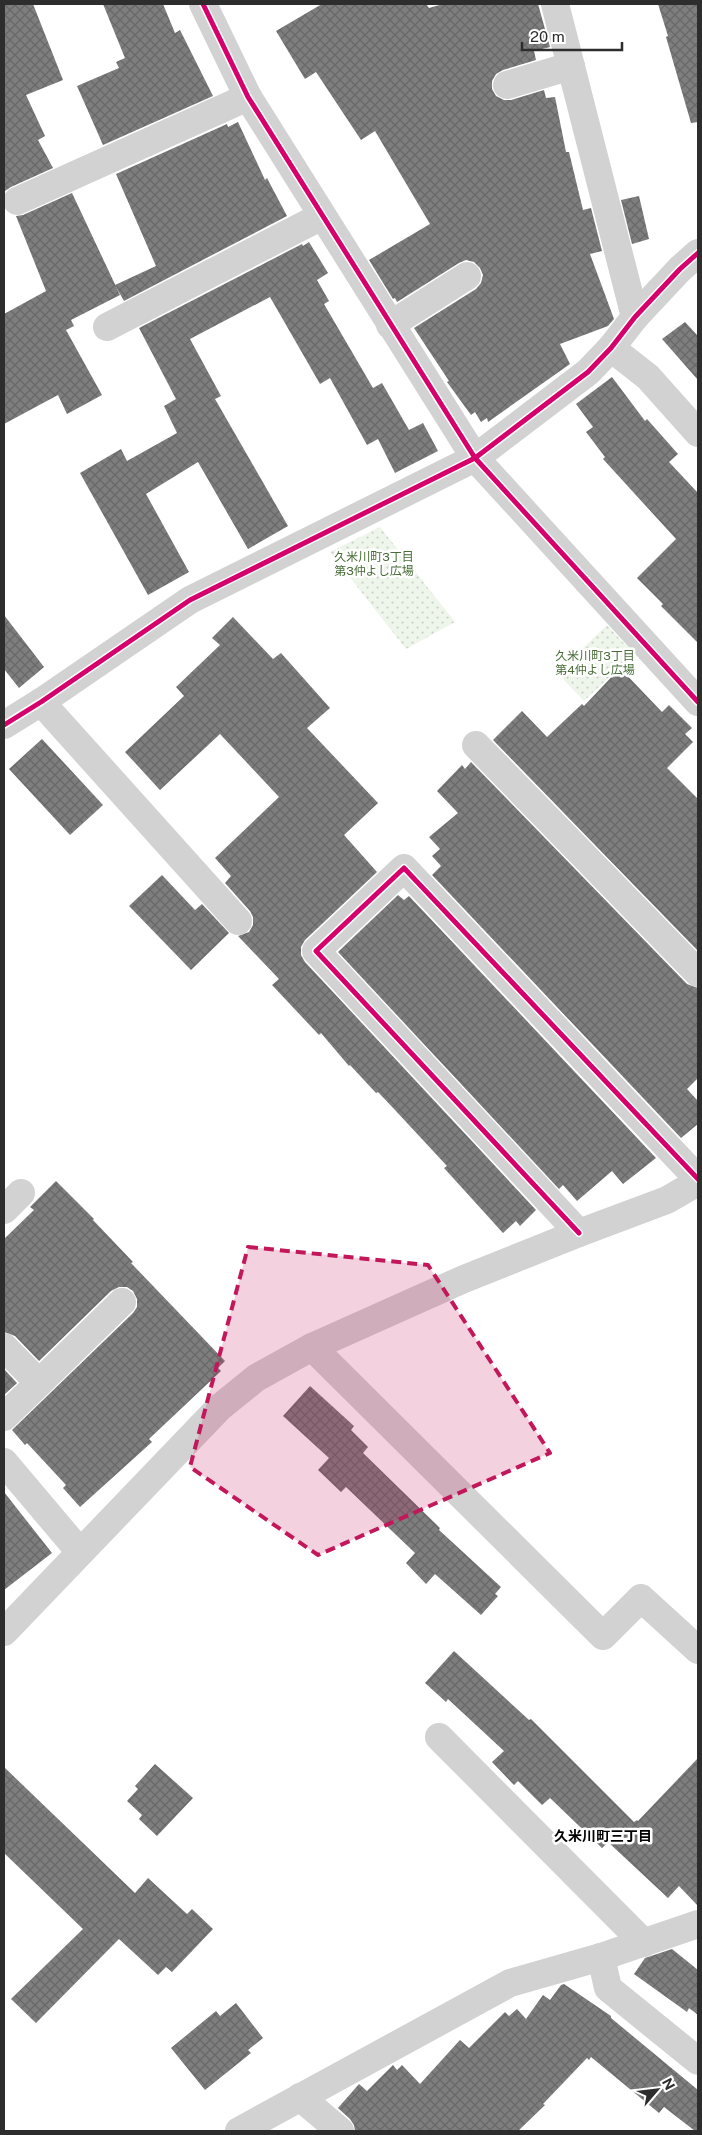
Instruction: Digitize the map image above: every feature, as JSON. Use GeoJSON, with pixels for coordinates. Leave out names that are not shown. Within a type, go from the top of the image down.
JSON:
{"type":"FeatureCollection","features":[{"type":"Feature","properties":{"kind":"street"},"geometry":{"type":"LineString","coordinates":[[203,4],[248,97],[475,458],[698,702]]}},
{"type":"Feature","properties":{"kind":"street"},"geometry":{"type":"LineString","coordinates":[[555,4],[635,317]]}},
{"type":"Feature","properties":{"kind":"street"},"geometry":{"type":"LineString","coordinates":[[507,85],[571,66]]}},
{"type":"Feature","properties":{"kind":"street"},"geometry":{"type":"LineString","coordinates":[[17,200],[248,97]]}},
{"type":"Feature","properties":{"kind":"street"},"geometry":{"type":"LineString","coordinates":[[106,327],[322,216]]}},
{"type":"Feature","properties":{"kind":"street"},"geometry":{"type":"LineString","coordinates":[[4,725],[41,702],[190,600],[475,458],[588,372],[611,348],[635,317],[680,269],[698,253]]}},
{"type":"Feature","properties":{"kind":"street"},"geometry":{"type":"LineString","coordinates":[[390,325],[467,276]]}},
{"type":"Feature","properties":{"kind":"street"},"geometry":{"type":"LineString","coordinates":[[611,348],[648,376],[698,433]]}},
{"type":"Feature","properties":{"kind":"street"},"geometry":{"type":"LineString","coordinates":[[41,702],[238,921]]}},
{"type":"Feature","properties":{"kind":"street"},"geometry":{"type":"LineString","coordinates":[[476,745],[698,973]]}},
{"type":"Feature","properties":{"kind":"street"},"geometry":{"type":"LineString","coordinates":[[5,1626],[80,1552],[219,1408],[256,1378],[312,1347],[464,1280],[579,1233],[667,1200],[698,1180],[404,868],[316,951],[579,1233]]}},
{"type":"Feature","properties":{"kind":"street"},"geometry":{"type":"LineString","coordinates":[[4,1417],[122,1302]]}},
{"type":"Feature","properties":{"kind":"street"},"geometry":{"type":"LineString","coordinates":[[4,1347],[39,1383]]}},
{"type":"Feature","properties":{"kind":"street"},"geometry":{"type":"LineString","coordinates":[[312,1347],[604,1636],[642,1598],[698,1650]]}},
{"type":"Feature","properties":{"kind":"street"},"geometry":{"type":"LineString","coordinates":[[4,1462],[80,1552]]}},
{"type":"Feature","properties":{"kind":"street"},"geometry":{"type":"LineString","coordinates":[[439,1737],[644,1943]]}},
{"type":"Feature","properties":{"kind":"street"},"geometry":{"type":"LineString","coordinates":[[239,2131],[510,1983],[601,1957],[698,1924]]}},
{"type":"Feature","properties":{"kind":"street"},"geometry":{"type":"LineString","coordinates":[[601,1957],[608,1988],[698,2061]]}},
{"type":"Feature","properties":{"kind":"street"},"geometry":{"type":"LineString","coordinates":[[300,2097],[340,2131]]}},
{"type":"Feature","properties":{"kind":"highlighted area"},"geometry":{"type":"Polygon","coordinates":[[[248,1247],[428,1265],[550,1453],[318,1555],[190,1467],[248,1247]]]}},
{"type":"Feature","properties":{"kind":"green space","name":"久米川町3丁目 第3仲よし広場"},"geometry":{"type":"Polygon","coordinates":[[[380,527],[455,622],[406,649],[330,552],[380,527]]]}},
{"type":"Feature","properties":{"kind":"green space","name":"久米川町3丁目 第4仲よし広場"},"geometry":{"type":"Polygon","coordinates":[[[607,625],[634,654],[584,701],[557,673],[607,625]]]}},
{"type":"Feature","properties":{"kind":"building"},"geometry":{"type":"Polygon","coordinates":[[[4,4],[33,4],[63,80],[26,95],[45,136],[38,140],[53,168],[5,191],[4,4]]]}},
{"type":"Feature","properties":{"kind":"building"},"geometry":{"type":"Polygon","coordinates":[[[103,4],[163,4],[175,33],[180,30],[213,96],[103,145],[77,86],[119,68],[116,62],[125,58],[103,4]]]}},
{"type":"Feature","properties":{"kind":"building"},"geometry":{"type":"Polygon","coordinates":[[[322,4],[426,4],[429,8],[443,4],[538,4],[550,47],[534,51],[536,60],[496,74],[492,81],[492,89],[496,96],[504,100],[511,100],[544,90],[546,98],[555,97],[566,152],[569,152],[583,210],[591,208],[602,251],[590,254],[614,319],[608,326],[560,344],[570,364],[488,422],[487,418],[481,422],[475,412],[471,415],[447,382],[449,381],[414,328],[476,289],[481,283],[483,275],[480,268],[474,262],[466,260],[397,302],[395,298],[393,299],[369,260],[430,224],[375,131],[361,140],[316,72],[305,79],[276,31],[322,4]]]}},
{"type":"Feature","properties":{"kind":"building"},"geometry":{"type":"Polygon","coordinates":[[[658,4],[698,4],[698,122],[691,123],[658,4]]]}},
{"type":"Feature","properties":{"kind":"building"},"geometry":{"type":"Polygon","coordinates":[[[238,122],[265,180],[267,178],[287,216],[124,301],[115,285],[156,266],[116,174],[227,124],[228,127],[238,122]]]}},
{"type":"Feature","properties":{"kind":"building"},"geometry":{"type":"Polygon","coordinates":[[[72,193],[120,295],[71,320],[74,326],[66,330],[102,395],[67,414],[58,395],[4,424],[4,314],[46,291],[16,216],[23,215],[72,193]]]}},
{"type":"Feature","properties":{"kind":"building"},"geometry":{"type":"Polygon","coordinates":[[[639,196],[649,239],[632,244],[621,200],[639,196]]]}},
{"type":"Feature","properties":{"kind":"building"},"geometry":{"type":"Polygon","coordinates":[[[309,242],[328,273],[317,280],[329,301],[324,304],[373,388],[382,383],[409,430],[423,423],[438,451],[395,473],[378,439],[367,445],[330,378],[320,384],[270,297],[190,339],[221,396],[215,399],[288,526],[248,549],[198,462],[146,494],[189,572],[148,595],[80,473],[121,449],[127,461],[177,433],[164,406],[176,399],[139,328],[309,242]]]}},
{"type":"Feature","properties":{"kind":"building"},"geometry":{"type":"Polygon","coordinates":[[[685,322],[698,336],[698,380],[662,339],[685,322]]]}},
{"type":"Feature","properties":{"kind":"building"},"geometry":{"type":"Polygon","coordinates":[[[612,377],[645,421],[647,419],[678,454],[669,462],[698,493],[698,643],[661,606],[663,604],[637,578],[676,539],[603,459],[605,457],[586,432],[593,427],[576,404],[612,377]]]}},
{"type":"Feature","properties":{"kind":"building"},"geometry":{"type":"Polygon","coordinates":[[[4,615],[44,667],[19,688],[4,669],[4,615]]]}},
{"type":"Feature","properties":{"kind":"building"},"geometry":{"type":"Polygon","coordinates":[[[233,617],[273,659],[281,653],[330,708],[307,728],[378,803],[344,835],[377,872],[305,940],[301,947],[301,955],[305,962],[536,1210],[520,1226],[516,1221],[503,1233],[444,1168],[447,1166],[395,1110],[349,1066],[321,1033],[319,1035],[272,985],[279,979],[238,936],[249,932],[253,925],[253,917],[225,883],[231,876],[215,858],[279,797],[220,734],[160,790],[125,752],[184,696],[176,687],[220,645],[212,638],[233,617]]]}},
{"type":"Feature","properties":{"kind":"building"},"geometry":{"type":"Polygon","coordinates":[[[620,668],[662,712],[669,705],[692,728],[685,734],[693,742],[667,768],[698,799],[698,951],[493,740],[522,711],[547,737],[582,704],[584,706],[620,668]]]}},
{"type":"Feature","properties":{"kind":"building"},"geometry":{"type":"Polygon","coordinates":[[[42,739],[103,805],[70,835],[9,769],[42,739]]]}},
{"type":"Feature","properties":{"kind":"building"},"geometry":{"type":"Polygon","coordinates":[[[471,762],[687,984],[698,988],[698,1078],[687,1089],[698,1101],[698,1124],[681,1138],[432,875],[441,866],[432,856],[440,849],[429,837],[458,813],[437,791],[462,765],[465,769],[471,762]]]}},
{"type":"Feature","properties":{"kind":"building"},"geometry":{"type":"Polygon","coordinates":[[[162,875],[195,910],[202,904],[229,933],[191,970],[129,906],[162,875]]]}},
{"type":"Feature","properties":{"kind":"building"},"geometry":{"type":"Polygon","coordinates":[[[398,895],[404,900],[409,896],[656,1158],[623,1184],[612,1171],[577,1201],[563,1185],[559,1189],[338,952],[398,895]]]}},
{"type":"Feature","properties":{"kind":"building"},"geometry":{"type":"Polygon","coordinates":[[[56,1181],[94,1219],[133,1262],[131,1263],[225,1361],[218,1368],[221,1371],[149,1439],[152,1442],[80,1507],[63,1488],[66,1485],[27,1443],[25,1445],[12,1430],[133,1313],[137,1307],[137,1299],[133,1291],[127,1287],[119,1287],[111,1291],[39,1361],[15,1336],[4,1332],[4,1239],[34,1210],[30,1207],[56,1181]]]}},
{"type":"Feature","properties":{"kind":"building"},"geometry":{"type":"Polygon","coordinates":[[[4,1369],[17,1383],[4,1395],[4,1369]]]}},
{"type":"Feature","properties":{"kind":"building"},"geometry":{"type":"Polygon","coordinates":[[[310,1386],[354,1426],[351,1430],[368,1447],[363,1453],[440,1528],[439,1530],[501,1587],[495,1594],[498,1596],[481,1615],[435,1574],[426,1584],[406,1563],[415,1553],[346,1487],[341,1492],[318,1470],[329,1458],[283,1416],[310,1386]]]}},
{"type":"Feature","properties":{"kind":"building"},"geometry":{"type":"Polygon","coordinates":[[[4,1492],[52,1553],[4,1590],[4,1492]]]}},
{"type":"Feature","properties":{"kind":"building"},"geometry":{"type":"Polygon","coordinates":[[[454,1651],[529,1720],[531,1719],[634,1822],[638,1821],[698,1758],[698,1906],[679,1886],[668,1898],[608,1842],[602,1848],[550,1798],[542,1805],[518,1781],[514,1785],[492,1762],[504,1751],[448,1699],[446,1702],[425,1683],[454,1651]]]}},
{"type":"Feature","properties":{"kind":"building"},"geometry":{"type":"Polygon","coordinates":[[[155,1764],[193,1798],[157,1836],[139,1819],[142,1815],[127,1801],[138,1789],[135,1786],[155,1764]]]}},
{"type":"Feature","properties":{"kind":"building"},"geometry":{"type":"Polygon","coordinates":[[[4,1767],[135,1893],[148,1878],[187,1914],[192,1909],[213,1929],[172,1972],[166,1967],[158,1975],[119,1939],[36,2023],[11,1999],[83,1929],[4,1853],[4,1767]]]}},
{"type":"Feature","properties":{"kind":"building"},"geometry":{"type":"Polygon","coordinates":[[[672,1949],[698,1970],[698,2015],[689,2008],[687,2012],[634,1974],[645,1958],[672,1949]]]}},
{"type":"Feature","properties":{"kind":"building"},"geometry":{"type":"Polygon","coordinates":[[[564,1984],[611,2016],[611,2018],[698,2090],[698,2131],[695,2131],[664,2107],[659,2113],[591,2057],[589,2060],[587,2058],[543,2104],[545,2105],[518,2131],[355,2131],[350,2119],[338,2108],[359,2084],[367,2091],[393,2065],[397,2070],[402,2065],[420,2084],[460,2040],[469,2048],[505,2012],[509,2016],[517,2009],[526,2019],[543,1995],[550,2000],[561,1985],[564,1984]]]}},
{"type":"Feature","properties":{"kind":"building"},"geometry":{"type":"Polygon","coordinates":[[[236,2003],[263,2038],[248,2050],[251,2053],[205,2090],[171,2048],[216,2011],[220,2016],[236,2003]]]}},
{"type":"Feature","properties":{"kind":"cycle path"},"geometry":{"type":"LineString","coordinates":[[203,4],[248,97],[475,458],[698,702]]}},
{"type":"Feature","properties":{"kind":"cycle path"},"geometry":{"type":"LineString","coordinates":[[4,725],[41,702],[190,600],[475,458],[588,372],[611,348],[635,317],[680,269],[698,253]]}},
{"type":"Feature","properties":{"kind":"cycle path"},"geometry":{"type":"LineString","coordinates":[[579,1233],[316,951],[404,868],[698,1179]]}},
{"type":"Feature","properties":{"kind":"district","name":"久米川町三丁目"},"geometry":{"type":"Point","coordinates":[603,1836]}}]}
